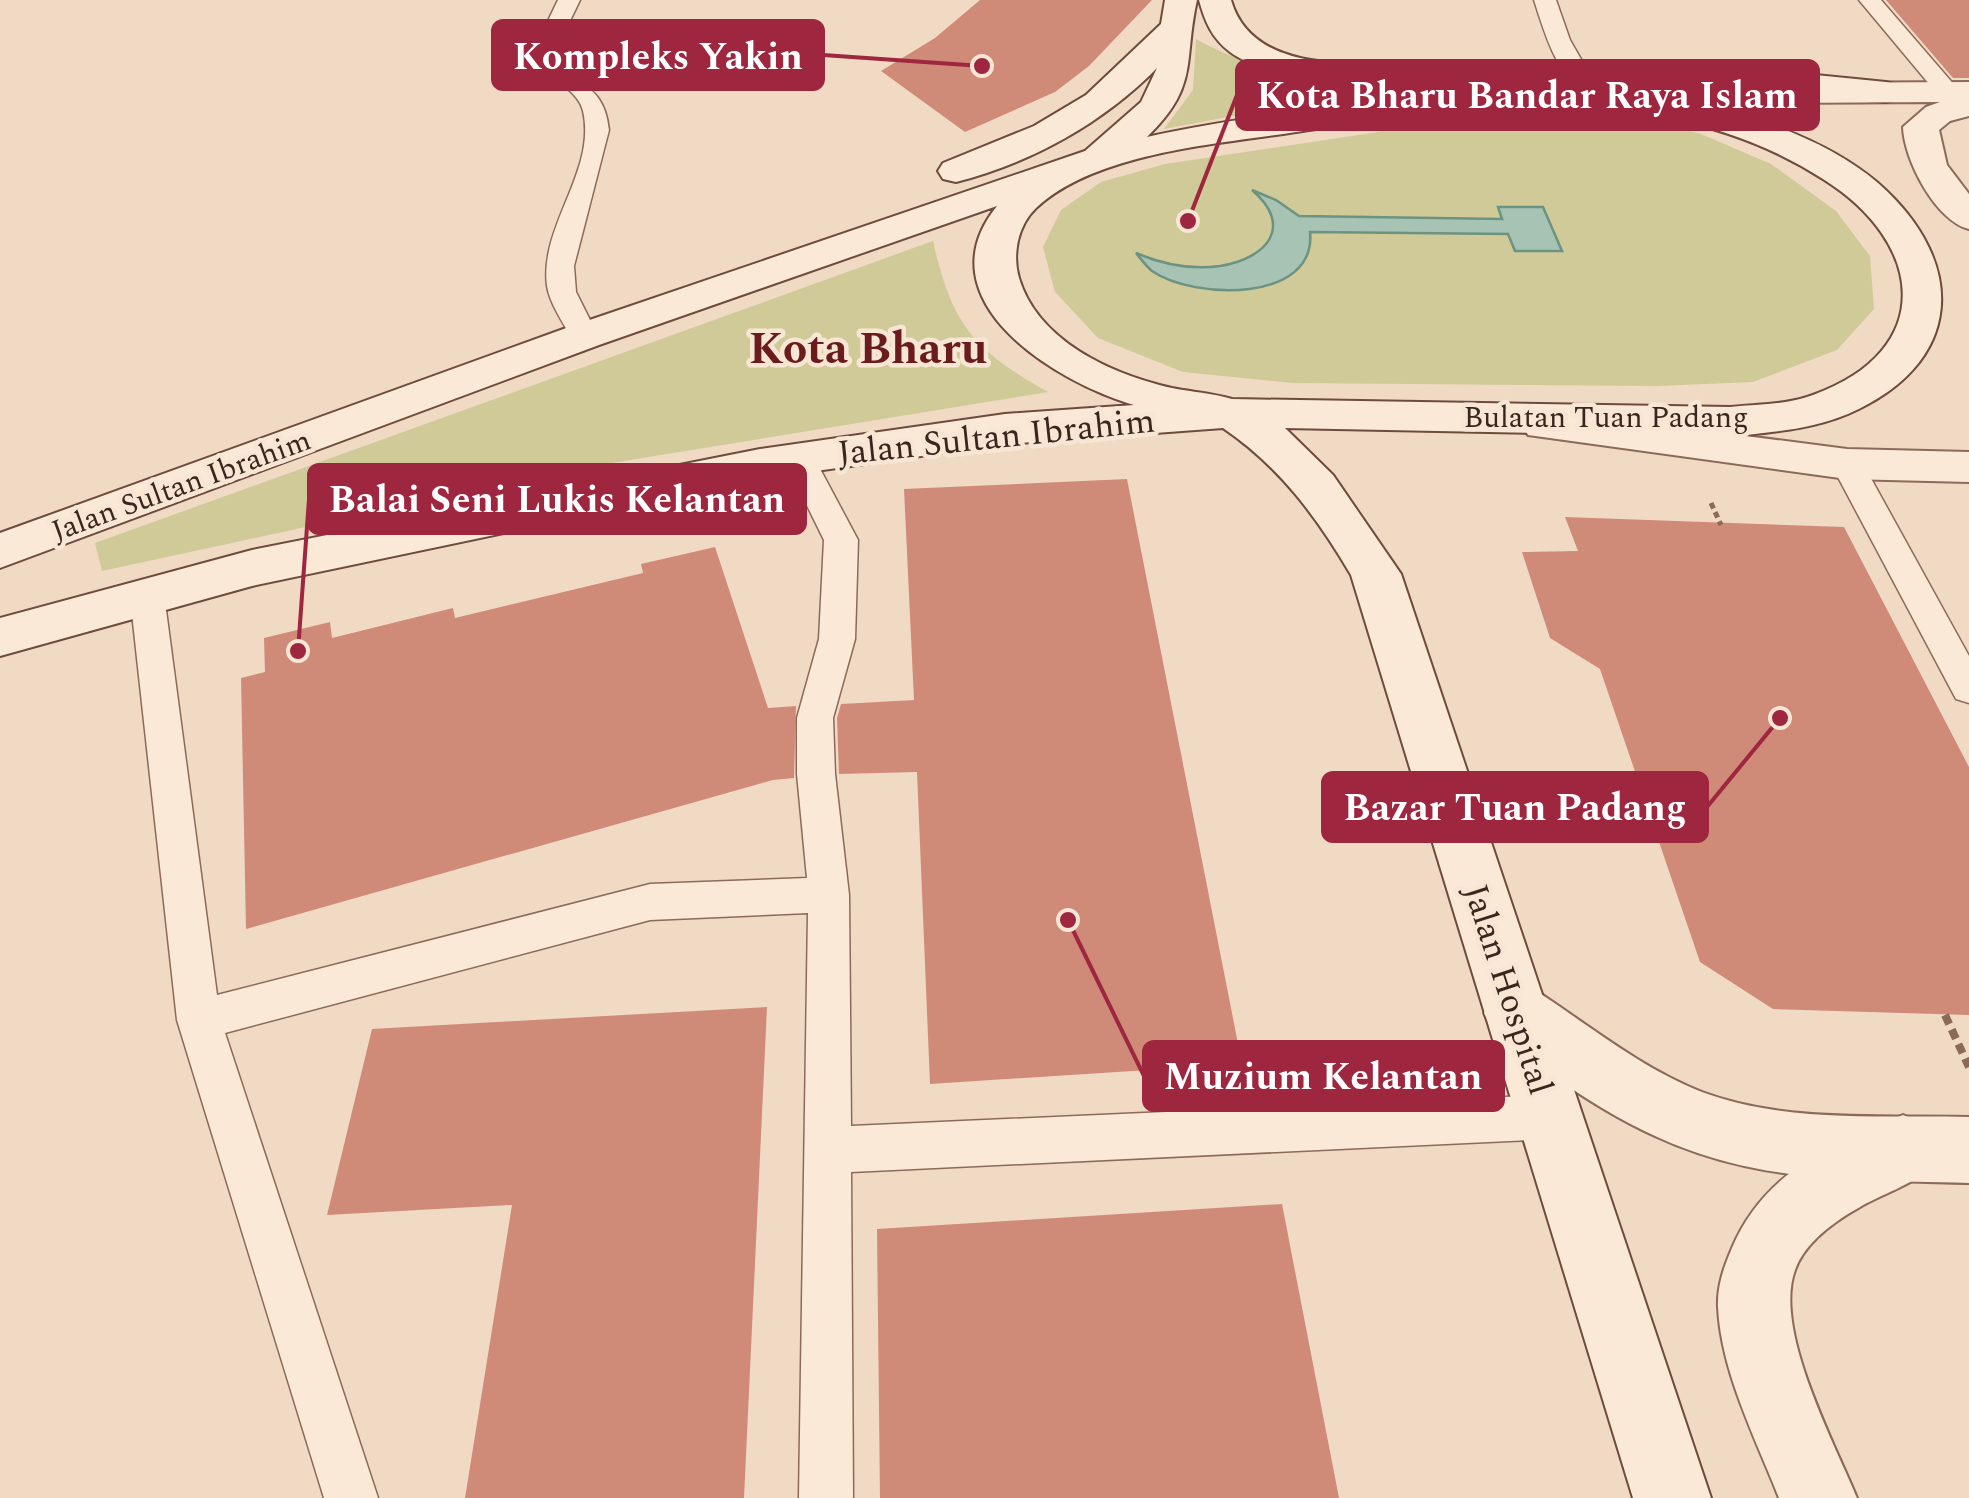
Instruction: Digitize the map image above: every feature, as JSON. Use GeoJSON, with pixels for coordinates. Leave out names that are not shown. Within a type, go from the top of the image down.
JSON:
{"type":"FeatureCollection","features":[{"type":"Feature","properties":{"kind":"main road"},"geometry":{"type":"LineString","coordinates":[[1215,0],[1222,26],[1238,44],[1268,59],[1299,67],[1572,84],[1962,96]]}},
{"type":"Feature","properties":{"kind":"main road"},"geometry":{"type":"LineString","coordinates":[[596,332],[771,243],[1050,133],[1099,106],[1142,68],[1178,12]]}},
{"type":"Feature","properties":{"kind":"main road"},"geometry":{"type":"LineString","coordinates":[[1098,160],[1139,126],[1162,98],[1173,70],[1178,12]]}},
{"type":"Feature","properties":{"kind":"main road","name":"Bulatan Tuan Padang"},"geometry":{"type":"LineString","coordinates":[[1572,84],[1749,129],[1811,155],[1861,188],[1896,226],[1921,271],[1927,314],[1905,354],[1875,379],[1860,391],[1805,413],[1730,422],[1232,413],[1166,400],[1111,383],[1065,361],[1031,335],[1007,303],[997,271],[998,236],[1013,210],[1041,184],[1098,160],[1163,143],[1386,107],[1572,84]]}},
{"type":"Feature","properties":{"kind":"main road"},"geometry":{"type":"LineString","coordinates":[[1962,96],[1921,127],[1920,146],[1929,167],[1969,218]]}},
{"type":"Feature","properties":{"kind":"main road","name":"Jalan Sultan Ibrahim"},"geometry":{"type":"LineString","coordinates":[[0,551],[596,332],[1098,160]]}},
{"type":"Feature","properties":{"kind":"main road","name":"Jalan Sultan Ibrahim"},"geometry":{"type":"LineString","coordinates":[[0,638],[147,594],[291,560],[799,457],[1006,429],[1232,413]]}},
{"type":"Feature","properties":{"kind":"main road","name":"Jalan Hospital"},"geometry":{"type":"LineString","coordinates":[[1232,413],[1296,460],[1336,507],[1376,574],[1672,1498]]}},
{"type":"Feature","properties":{"kind":"main road"},"geometry":{"type":"LineString","coordinates":[[1483,418],[1846,464],[1969,467]]}},
{"type":"Feature","properties":{"kind":"main road"},"geometry":{"type":"LineString","coordinates":[[1516,1013],[1654,1103],[1716,1129],[1777,1140],[1952,1150]]}},
{"type":"Feature","properties":{"kind":"main road"},"geometry":{"type":"LineString","coordinates":[[1818,1498],[1763,1352],[1753,1294],[1766,1249],[1788,1218],[1817,1194],[1952,1150]]}},
{"type":"Feature","properties":{"kind":"lane"},"geometry":{"type":"LineString","coordinates":[[569,0],[544,54],[548,67],[577,86],[595,108],[596,138],[566,247],[561,286],[596,332]]}},
{"type":"Feature","properties":{"kind":"lane"},"geometry":{"type":"LineString","coordinates":[[1545,0],[1572,84]]}},
{"type":"Feature","properties":{"kind":"lane"},"geometry":{"type":"LineString","coordinates":[[1870,0],[1962,96]]}},
{"type":"Feature","properties":{"kind":"lane"},"geometry":{"type":"LineString","coordinates":[[799,457],[842,540],[837,639],[815,718],[816,774],[829,894],[826,1498]]}},
{"type":"Feature","properties":{"kind":"lane"},"geometry":{"type":"LineString","coordinates":[[1846,464],[1969,689]]}},
{"type":"Feature","properties":{"kind":"lane"},"geometry":{"type":"LineString","coordinates":[[147,594],[198,1020],[351,1498]]}},
{"type":"Feature","properties":{"kind":"lane"},"geometry":{"type":"LineString","coordinates":[[198,1020],[650,902],[829,894]]}},
{"type":"Feature","properties":{"kind":"lane"},"geometry":{"type":"LineString","coordinates":[[828,1150],[1550,1118]]}},
{"type":"Feature","properties":{"kind":"path"},"geometry":{"type":"LineString","coordinates":[[1946,1014],[1969,1067]]}},
{"type":"Feature","properties":{"kind":"shaded area"},"geometry":{"type":"Polygon","coordinates":[[[1196,39],[1254,64],[1282,71],[1429,80],[1440,85],[1335,97],[1164,129],[1193,90],[1196,39]]]}},
{"type":"Feature","properties":{"kind":"shaded area"},"geometry":{"type":"Polygon","coordinates":[[[1533,113],[1618,115],[1701,134],[1771,164],[1836,211],[1870,256],[1874,309],[1837,350],[1753,382],[1658,386],[1293,383],[1183,372],[1098,338],[1055,292],[1043,247],[1061,210],[1101,182],[1165,164],[1452,121],[1533,113]]]}},
{"type":"Feature","properties":{"kind":"shaded area"},"geometry":{"type":"Polygon","coordinates":[[[1252,190],[1299,216],[1502,219],[1498,207],[1543,207],[1562,251],[1515,251],[1508,234],[1310,232],[1307,255],[1294,272],[1274,283],[1222,290],[1171,281],[1152,271],[1136,253],[1167,263],[1199,267],[1220,266],[1251,256],[1270,238],[1273,228],[1265,203],[1252,190]]]}},
{"type":"Feature","properties":{"kind":"shaded area"},"geometry":{"type":"Polygon","coordinates":[[[933,241],[949,295],[970,333],[1001,363],[1048,392],[569,470],[102,571],[95,543],[933,241]]]}},
{"type":"Feature","properties":{"kind":"building"},"geometry":{"type":"Polygon","coordinates":[[[980,0],[1152,0],[1089,66],[1055,92],[965,132],[881,71],[935,38],[980,0]]]}},
{"type":"Feature","properties":{"kind":"building"},"geometry":{"type":"Polygon","coordinates":[[[1886,0],[1969,0],[1969,78],[1953,78],[1886,0]]]}},
{"type":"Feature","properties":{"kind":"building"},"geometry":{"type":"Polygon","coordinates":[[[1127,479],[1242,1064],[930,1084],[917,772],[839,774],[837,718],[841,704],[914,700],[904,489],[1127,479]]]}},
{"type":"Feature","properties":{"kind":"building"},"geometry":{"type":"Polygon","coordinates":[[[1565,517],[1844,527],[1969,767],[1969,1015],[1773,1009],[1700,962],[1600,669],[1550,638],[1522,552],[1578,551],[1565,517]]]}},
{"type":"Feature","properties":{"kind":"building"},"geometry":{"type":"Polygon","coordinates":[[[715,547],[768,708],[796,706],[794,778],[773,780],[246,929],[241,678],[265,672],[264,638],[330,622],[332,638],[453,608],[455,618],[643,573],[641,564],[715,547]]]}},
{"type":"Feature","properties":{"kind":"building"},"geometry":{"type":"Polygon","coordinates":[[[767,1007],[744,1498],[465,1498],[512,1205],[327,1215],[372,1029],[767,1007]]]}},
{"type":"Feature","properties":{"kind":"building"},"geometry":{"type":"Polygon","coordinates":[[[1282,1204],[1339,1498],[880,1498],[877,1229],[1282,1204]]]}},
{"type":"Feature","properties":{"kind":"place","name":"Kompleks Yakin"},"geometry":{"type":"Point","coordinates":[982,66]}},
{"type":"Feature","properties":{"kind":"place","name":"Kota Bharu Bandar Raya Islam"},"geometry":{"type":"Point","coordinates":[1188,221]}},
{"type":"Feature","properties":{"kind":"place","name":"Balai Seni Lukis Kelantan"},"geometry":{"type":"Point","coordinates":[298,651]}},
{"type":"Feature","properties":{"kind":"place","name":"Bazar Tuan Padang"},"geometry":{"type":"Point","coordinates":[1780,718]}},
{"type":"Feature","properties":{"kind":"place","name":"Muzium Kelantan"},"geometry":{"type":"Point","coordinates":[1068,920]}},
{"type":"Feature","properties":{"kind":"district","name":"Kota Bharu"},"geometry":{"type":"Point","coordinates":[868,347]}}]}
